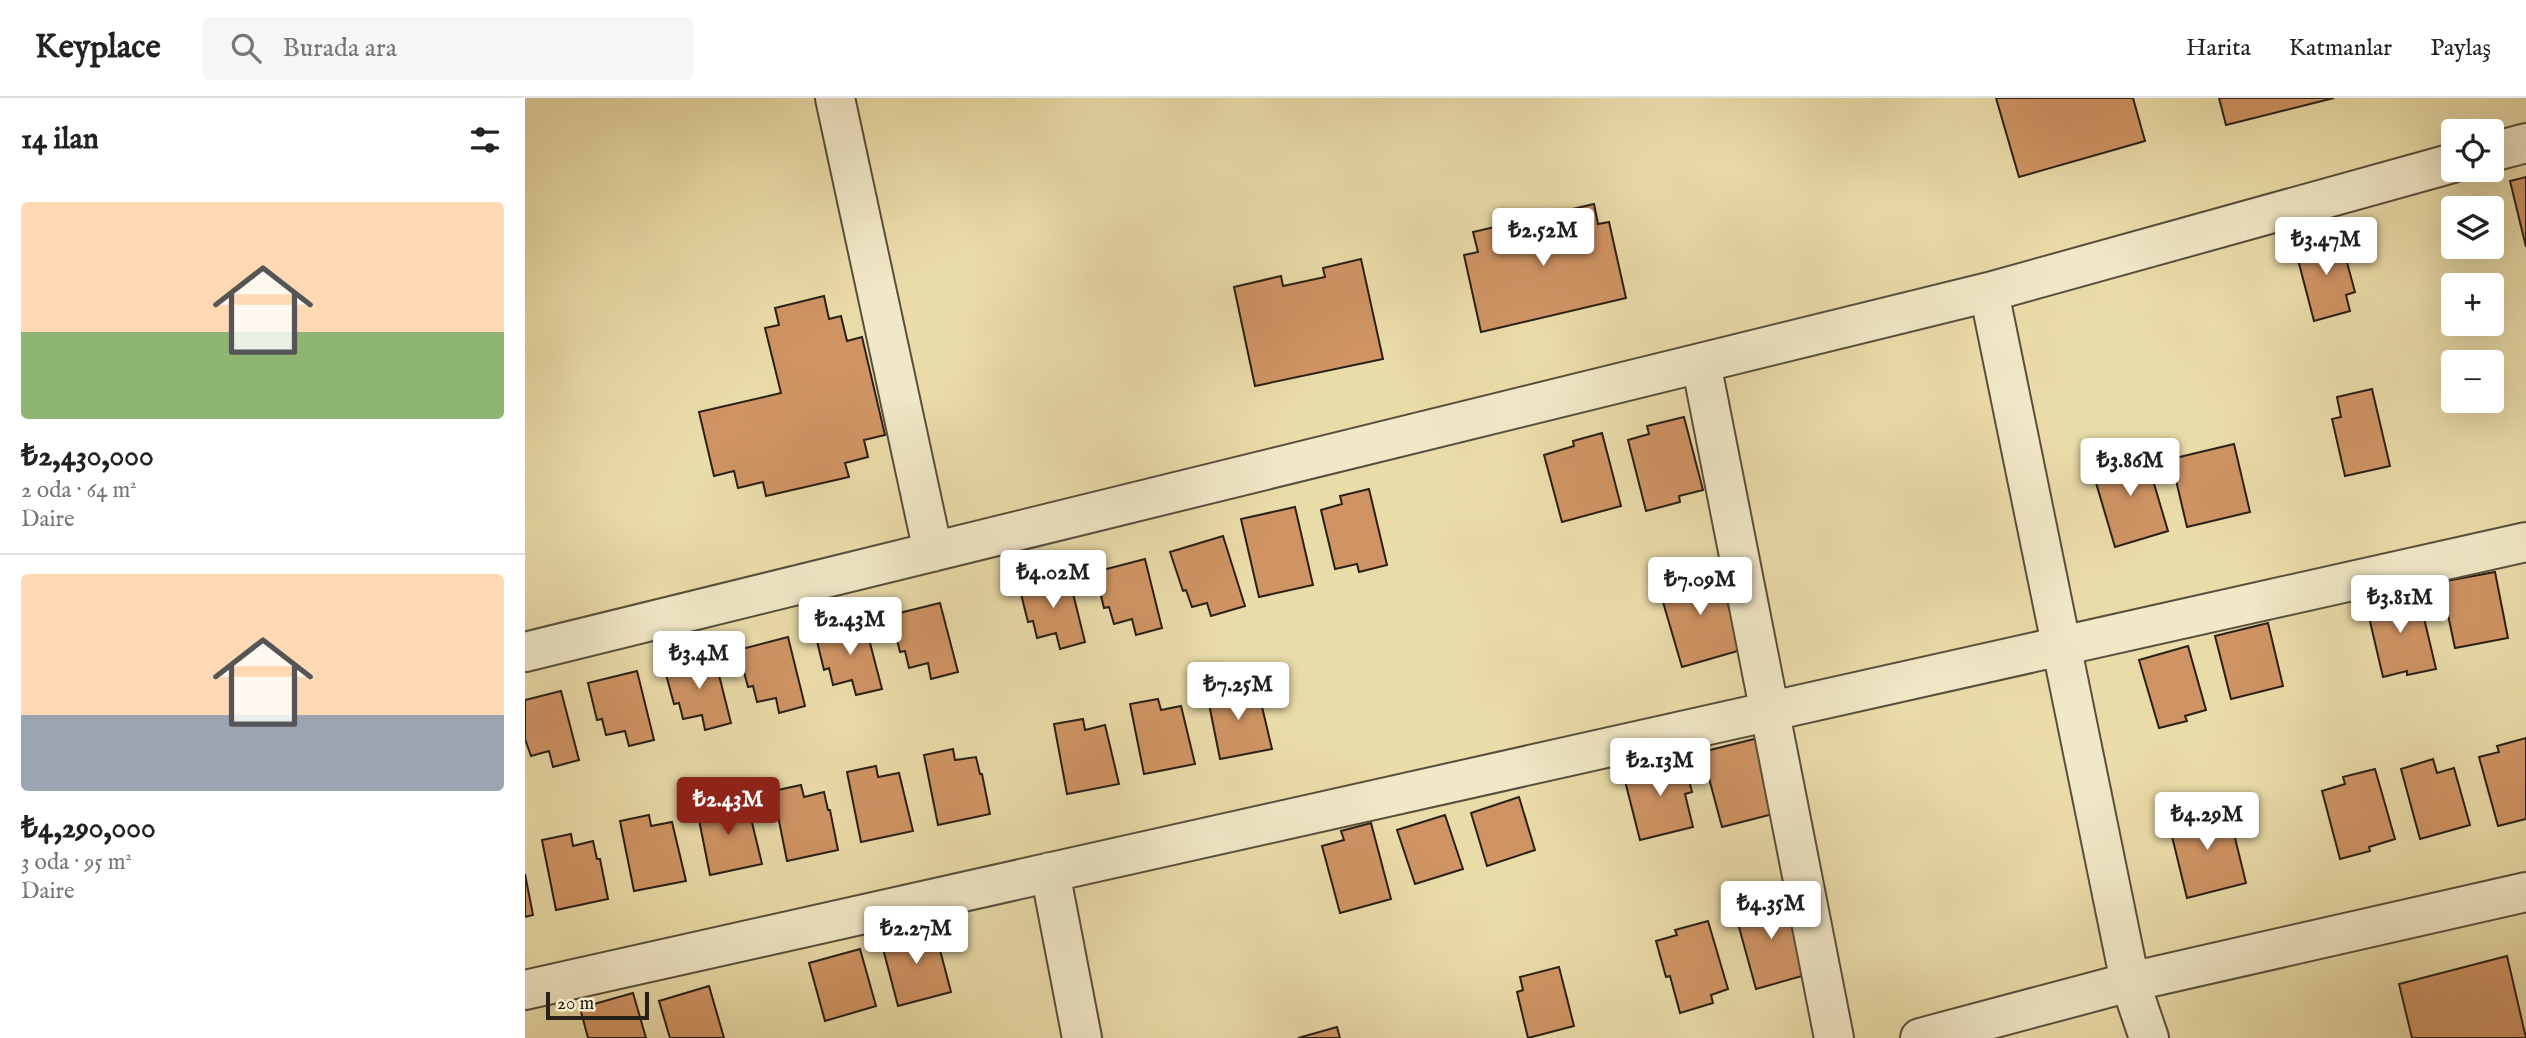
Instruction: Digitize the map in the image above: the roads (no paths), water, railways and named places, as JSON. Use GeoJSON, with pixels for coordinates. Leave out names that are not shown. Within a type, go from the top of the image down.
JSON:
{"type":"FeatureCollection","features":[{"type":"Feature","properties":{"kind":"street"},"geometry":{"type":"LineString","coordinates":[[835,98],[933,552]]}},
{"type":"Feature","properties":{"kind":"street"},"geometry":{"type":"LineString","coordinates":[[2504,149],[2526,143]]}},
{"type":"Feature","properties":{"kind":"street"},"geometry":{"type":"LineString","coordinates":[[525,652],[1989,292],[2441,166]]}},
{"type":"Feature","properties":{"kind":"street"},"geometry":{"type":"LineString","coordinates":[[1989,292],[2130,982],[2149,1038]]}},
{"type":"Feature","properties":{"kind":"street"},"geometry":{"type":"LineString","coordinates":[[1701,363],[1834,1038]]}},
{"type":"Feature","properties":{"kind":"street"},"geometry":{"type":"LineString","coordinates":[[525,990],[2526,542]]}},
{"type":"Feature","properties":{"kind":"street"},"geometry":{"type":"LineString","coordinates":[[1050,872],[1082,1038]]}},
{"type":"Feature","properties":{"kind":"street"},"geometry":{"type":"LineString","coordinates":[[1920,1038],[2130,982],[2526,892]]}}]}
